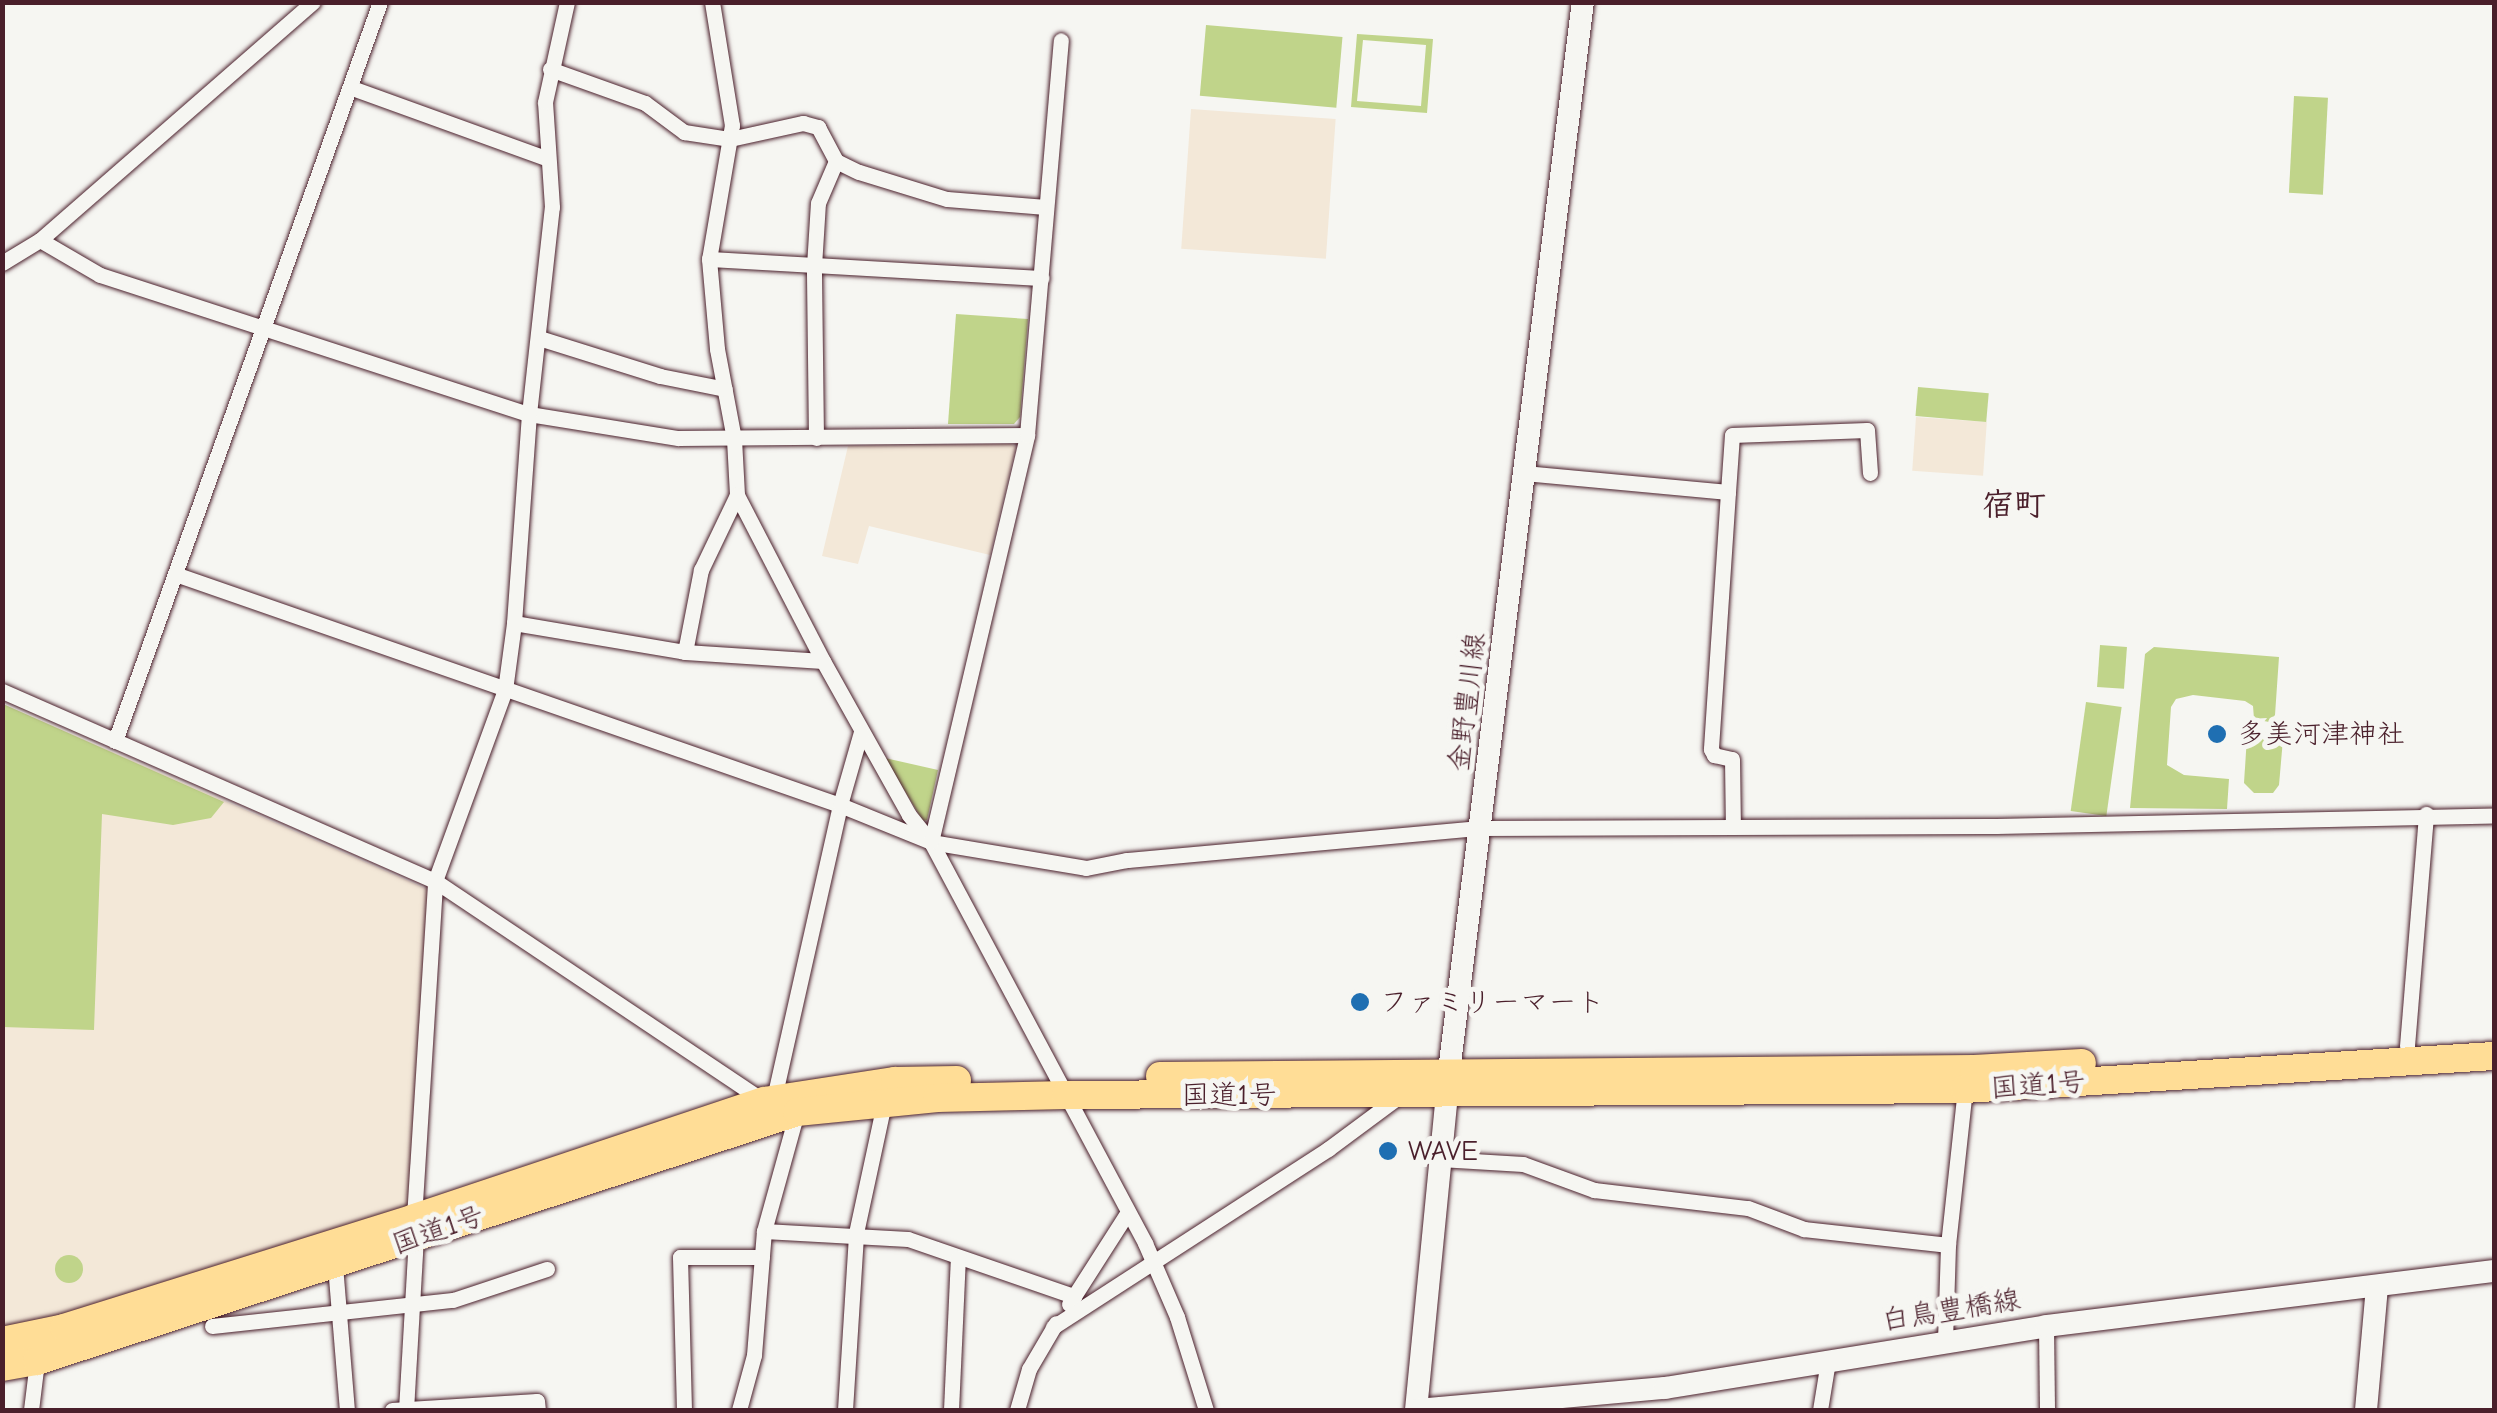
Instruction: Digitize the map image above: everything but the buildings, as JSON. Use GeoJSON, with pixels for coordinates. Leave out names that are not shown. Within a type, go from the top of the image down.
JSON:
{"type":"FeatureCollection","features":[{"type":"Feature","properties":{"kind":"highway","name":"国道1号"},"geometry":{"type":"LineString","coordinates":[[778,1104],[884,1104],[1063,1086],[1448,1083],[1974,1069],[2494,1040]]}},
{"type":"Feature","properties":{"kind":"highway","name":"国道1号"},"geometry":{"type":"LineString","coordinates":[[2,1341],[64,1328],[415,1228],[778,1104],[895,1081],[1402,1095],[1448,1083],[1965,1090],[2494,1056]]}},
{"type":"Feature","properties":{"kind":"highway","name":"国道1号"},"geometry":{"type":"LineString","coordinates":[[2,1367],[38,1361],[335,1264],[415,1228]]}},
{"type":"Feature","properties":{"kind":"main road","name":"金野豊川線"},"geometry":{"type":"LineString","coordinates":[[1417,1410],[1448,1083],[1583,2]]}},
{"type":"Feature","properties":{"kind":"main road","name":"白鳥豊橋線"},"geometry":{"type":"LineString","coordinates":[[1417,1410],[1581,1403],[1945,1340],[2494,1272]]}},
{"type":"Feature","properties":{"kind":"main road"},"geometry":{"type":"LineString","coordinates":[[2366,1410],[2377,1286]]}},
{"type":"Feature","properties":{"kind":"street"},"geometry":{"type":"LineString","coordinates":[[2,263],[40,240],[313,2]]}},
{"type":"Feature","properties":{"kind":"street"},"geometry":{"type":"LineString","coordinates":[[116,741],[380,2]]}},
{"type":"Feature","properties":{"kind":"street"},"geometry":{"type":"LineString","coordinates":[[406,1410],[435,881],[505,690],[514,623],[528,414],[552,207],[545,102],[567,2]]}},
{"type":"Feature","properties":{"kind":"street"},"geometry":{"type":"LineString","coordinates":[[712,2],[732,126],[708,258],[734,439],[737,495],[822,661],[909,814],[931,842],[1154,1262],[1200,1381],[1206,1410]]}},
{"type":"Feature","properties":{"kind":"street"},"geometry":{"type":"LineString","coordinates":[[931,842],[1028,434],[1060,40]]}},
{"type":"Feature","properties":{"kind":"street"},"geometry":{"type":"LineString","coordinates":[[550,69],[644,102],[684,132],[730,138],[803,123],[818,127],[836,161],[947,199],[1046,207]]}},
{"type":"Feature","properties":{"kind":"street"},"geometry":{"type":"LineString","coordinates":[[352,88],[548,159]]}},
{"type":"Feature","properties":{"kind":"street"},"geometry":{"type":"LineString","coordinates":[[816,438],[814,266],[818,202],[836,161]]}},
{"type":"Feature","properties":{"kind":"street"},"geometry":{"type":"LineString","coordinates":[[40,240],[100,275],[265,332],[528,414],[678,438],[1028,434]]}},
{"type":"Feature","properties":{"kind":"street"},"geometry":{"type":"LineString","coordinates":[[708,258],[1040,278]]}},
{"type":"Feature","properties":{"kind":"street"},"geometry":{"type":"LineString","coordinates":[[539,338],[660,376],[725,389]]}},
{"type":"Feature","properties":{"kind":"street"},"geometry":{"type":"LineString","coordinates":[[1733,827],[1732,759],[1714,755],[1711,749],[1732,435],[1867,430],[1870,473]]}},
{"type":"Feature","properties":{"kind":"street"},"geometry":{"type":"LineString","coordinates":[[1524,473],[1728,492]]}},
{"type":"Feature","properties":{"kind":"street"},"geometry":{"type":"LineString","coordinates":[[685,652],[701,570],[737,495]]}},
{"type":"Feature","properties":{"kind":"street"},"geometry":{"type":"LineString","coordinates":[[178,575],[840,805],[931,842],[1086,868],[1127,860],[1481,828],[2494,816]]}},
{"type":"Feature","properties":{"kind":"street"},"geometry":{"type":"LineString","coordinates":[[514,623],[685,652],[822,661]]}},
{"type":"Feature","properties":{"kind":"street"},"geometry":{"type":"LineString","coordinates":[[2,691],[435,881],[778,1104]]}},
{"type":"Feature","properties":{"kind":"street"},"geometry":{"type":"LineString","coordinates":[[740,1410],[754,1355],[778,1104],[840,805],[862,732]]}},
{"type":"Feature","properties":{"kind":"street"},"geometry":{"type":"LineString","coordinates":[[2407,1046],[2426,814]]}},
{"type":"Feature","properties":{"kind":"street"},"geometry":{"type":"LineString","coordinates":[[1945,1340],[1948,1245],[1965,1090]]}},
{"type":"Feature","properties":{"kind":"street"},"geometry":{"type":"LineString","coordinates":[[1052,1328],[1328,1149],[1402,1095]]}},
{"type":"Feature","properties":{"kind":"street"},"geometry":{"type":"LineString","coordinates":[[845,1410],[856,1233],[884,1104]]}},
{"type":"Feature","properties":{"kind":"street"},"geometry":{"type":"LineString","coordinates":[[1440,1159],[1523,1164],[1594,1190],[1748,1208],[1804,1229],[1948,1245]]}},
{"type":"Feature","properties":{"kind":"street"},"geometry":{"type":"LineString","coordinates":[[1017,1410],[1029,1369],[1126,1215]]}},
{"type":"Feature","properties":{"kind":"street"},"geometry":{"type":"LineString","coordinates":[[764,1231],[856,1233],[908,1239],[1074,1296]]}},
{"type":"Feature","properties":{"kind":"street"},"geometry":{"type":"LineString","coordinates":[[684,1410],[680,1257],[762,1257]]}},
{"type":"Feature","properties":{"kind":"street"},"geometry":{"type":"LineString","coordinates":[[951,1410],[958,1257]]}},
{"type":"Feature","properties":{"kind":"street"},"geometry":{"type":"LineString","coordinates":[[335,1264],[347,1410]]}},
{"type":"Feature","properties":{"kind":"street"},"geometry":{"type":"LineString","coordinates":[[212,1326],[412,1307],[453,1300],[547,1269]]}},
{"type":"Feature","properties":{"kind":"street"},"geometry":{"type":"LineString","coordinates":[[2046,1326],[2046,1410]]}},
{"type":"Feature","properties":{"kind":"street"},"geometry":{"type":"LineString","coordinates":[[31,1410],[38,1361]]}},
{"type":"Feature","properties":{"kind":"street"},"geometry":{"type":"LineString","coordinates":[[1820,1410],[1828,1361]]}},
{"type":"Feature","properties":{"kind":"street"},"geometry":{"type":"LineString","coordinates":[[392,1410],[537,1401],[538,1410]]}},
{"type":"Feature","properties":{"kind":"shaded area"},"geometry":{"type":"Polygon","coordinates":[[[1191,109],[1336,119],[1326,259],[1181,249],[1191,109]]]}},
{"type":"Feature","properties":{"kind":"shaded area"},"geometry":{"type":"Polygon","coordinates":[[[1916,417],[1987,422],[1983,476],[1912,471],[1916,417]]]}},
{"type":"Feature","properties":{"kind":"shaded area"},"geometry":{"type":"Polygon","coordinates":[[[848,446],[1016,447],[990,555],[869,526],[858,564],[822,556],[848,446]]]}},
{"type":"Feature","properties":{"kind":"shaded area"},"geometry":{"type":"Polygon","coordinates":[[[3,704],[429,890],[409,1210],[3,1333],[3,704]]]}},
{"type":"Feature","properties":{"kind":"green space"},"geometry":{"type":"Polygon","coordinates":[[[1206,25],[1342,37],[1336,108],[1200,96],[1206,25]]]}},
{"type":"Feature","properties":{"kind":"green space"},"geometry":{"type":"Polygon","coordinates":[[[1357,34],[1433,39],[1427,113],[1351,107],[1357,34]],[[1363,40],[1357,101],[1421,106],[1426,45],[1363,40]]]}},
{"type":"Feature","properties":{"kind":"green space"},"geometry":{"type":"Polygon","coordinates":[[[2294,96],[2328,98],[2323,195],[2289,193],[2294,96]]]}},
{"type":"Feature","properties":{"kind":"green space"},"geometry":{"type":"Polygon","coordinates":[[[956,314],[1028,319],[1020,417],[1014,424],[948,424],[956,314]]]}},
{"type":"Feature","properties":{"kind":"green space"},"geometry":{"type":"Polygon","coordinates":[[[1918,387],[1989,393],[1986,422],[1915,416],[1918,387]]]}},
{"type":"Feature","properties":{"kind":"green space"},"geometry":{"type":"Polygon","coordinates":[[[2100,645],[2127,647],[2124,689],[2097,687],[2100,645]]]}},
{"type":"Feature","properties":{"kind":"green space"},"geometry":{"type":"Polygon","coordinates":[[[2154,647],[2279,657],[2275,715],[2269,722],[2254,719],[2253,706],[2245,701],[2193,695],[2176,699],[2171,707],[2167,765],[2184,775],[2229,779],[2227,809],[2130,808],[2145,654],[2154,647]]]}},
{"type":"Feature","properties":{"kind":"green space"},"geometry":{"type":"Polygon","coordinates":[[[2086,702],[2122,707],[2106,816],[2071,811],[2086,702]]]}},
{"type":"Feature","properties":{"kind":"green space"},"geometry":{"type":"Polygon","coordinates":[[[3,704],[224,802],[211,818],[173,825],[102,814],[94,1030],[3,1027],[3,704]]]}},
{"type":"Feature","properties":{"kind":"green space"},"geometry":{"type":"Polygon","coordinates":[[[2257,729],[2274,730],[2283,739],[2279,785],[2273,793],[2254,793],[2244,783],[2247,737],[2257,729]]]}},
{"type":"Feature","properties":{"kind":"green space"},"geometry":{"type":"Polygon","coordinates":[[[885,758],[938,770],[927,820],[923,821],[885,758]]]}},
{"type":"Feature","properties":{"kind":"green space"},"geometry":{"type":"Polygon","coordinates":[[[69,1255],[79,1259],[83,1269],[79,1279],[69,1283],[59,1279],[55,1269],[59,1259],[69,1255]]]}},
{"type":"Feature","properties":{"kind":"place","name":"多美河津神社"},"geometry":{"type":"Point","coordinates":[2217,734]}},
{"type":"Feature","properties":{"kind":"place","name":"ファミリーマート"},"geometry":{"type":"Point","coordinates":[1360,1002]}},
{"type":"Feature","properties":{"kind":"place","name":"WAVE"},"geometry":{"type":"Point","coordinates":[1388,1151]}},
{"type":"Feature","properties":{"kind":"district","name":"宿町"},"geometry":{"type":"Point","coordinates":[2014,505]}}]}
